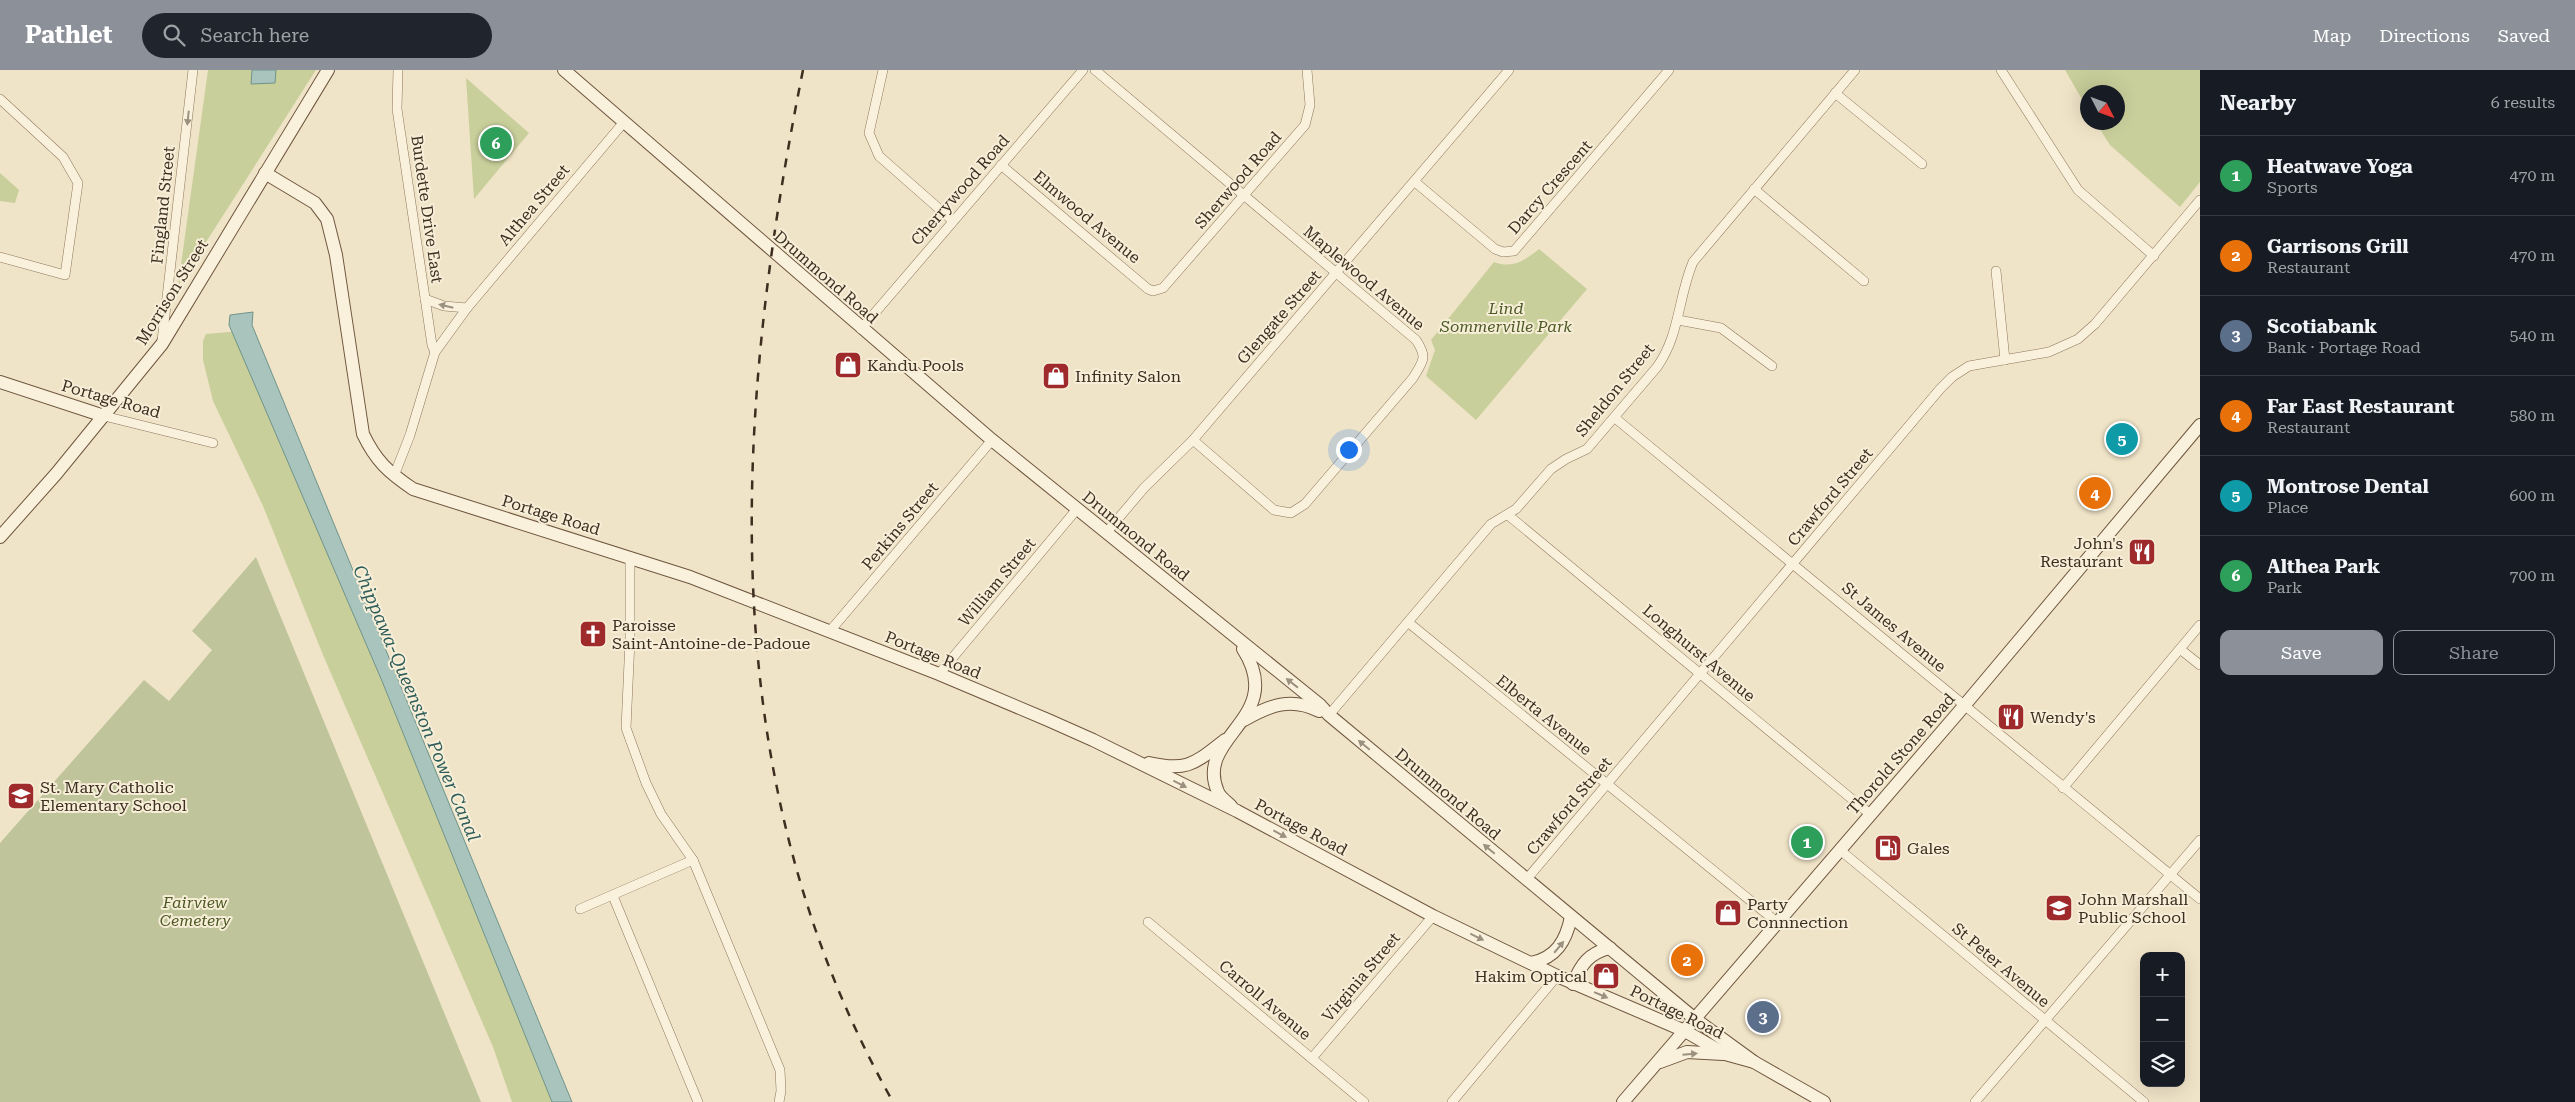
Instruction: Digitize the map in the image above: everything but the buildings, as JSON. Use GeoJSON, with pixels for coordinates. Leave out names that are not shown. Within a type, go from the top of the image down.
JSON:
{"type":"FeatureCollection","features":[{"type":"Feature","properties":{"kind":"main road","name":"Morrison Street"},"geometry":{"type":"LineString","coordinates":[[0,537],[104,416],[162,344],[328,70]]}},
{"type":"Feature","properties":{"kind":"main road","name":"Drummond Road"},"geometry":{"type":"LineString","coordinates":[[564,70],[861,329],[992,440],[1238,641],[1320,705],[1329,716],[1695,1019]]}},
{"type":"Feature","properties":{"kind":"main road","name":"Portage Road"},"geometry":{"type":"LineString","coordinates":[[265,174],[315,204],[327,219],[336,255],[363,434],[373,455],[394,476],[413,489],[690,577],[940,674],[1121,754],[1236,811],[1433,916],[1557,976],[1685,1031],[1725,1054],[1754,1062]]}},
{"type":"Feature","properties":{"kind":"main road","name":"Portage Road"},"geometry":{"type":"LineString","coordinates":[[0,382],[104,416]]}},
{"type":"Feature","properties":{"kind":"main road","name":"Thorold Stone Road"},"geometry":{"type":"LineString","coordinates":[[1624,1102],[1964,705],[2200,425]]}},
{"type":"Feature","properties":{"kind":"main road"},"geometry":{"type":"LineString","coordinates":[[1121,754],[1171,768],[1186,766],[1200,759],[1226,739],[1242,722],[1252,707],[1256,683],[1255,671],[1238,641]]}},
{"type":"Feature","properties":{"kind":"main road"},"geometry":{"type":"LineString","coordinates":[[1242,722],[1263,709],[1285,702],[1306,704],[1329,716]]}},
{"type":"Feature","properties":{"kind":"main road"},"geometry":{"type":"LineString","coordinates":[[1226,739],[1215,769],[1216,782],[1218,793],[1236,811]]}},
{"type":"Feature","properties":{"kind":"main road"},"geometry":{"type":"LineString","coordinates":[[1531,963],[1542,961],[1558,949],[1568,933],[1571,917]]}},
{"type":"Feature","properties":{"kind":"main road"},"geometry":{"type":"LineString","coordinates":[[1574,984],[1580,966],[1588,958],[1596,951],[1610,948]]}},
{"type":"Feature","properties":{"kind":"main road","name":"Portage Road"},"geometry":{"type":"LineString","coordinates":[[1695,1019],[1754,1062],[1824,1102]]}},
{"type":"Feature","properties":{"kind":"main road"},"geometry":{"type":"LineString","coordinates":[[1657,1063],[1687,1052],[1725,1054]]}},
{"type":"Feature","properties":{"kind":"street","name":"Fingland Street"},"geometry":{"type":"LineString","coordinates":[[162,344],[193,70]]}},
{"type":"Feature","properties":{"kind":"street","name":"Burdette Drive East"},"geometry":{"type":"LineString","coordinates":[[398,70],[397,109],[425,299],[435,352]]}},
{"type":"Feature","properties":{"kind":"street"},"geometry":{"type":"LineString","coordinates":[[883,70],[869,133],[873,146],[879,156],[953,221]]}},
{"type":"Feature","properties":{"kind":"street","name":"Cherrywood Road"},"geometry":{"type":"LineString","coordinates":[[861,329],[1083,70]]}},
{"type":"Feature","properties":{"kind":"street","name":"Maplewood Avenue"},"geometry":{"type":"LineString","coordinates":[[1095,70],[1416,340],[1423,350],[1424,358],[1413,378],[1312,496],[1291,513],[1274,510],[1193,440]]}},
{"type":"Feature","properties":{"kind":"street","name":"Sherwood Road"},"geometry":{"type":"LineString","coordinates":[[1154,291],[1163,288],[1305,124],[1310,104],[1307,70]]}},
{"type":"Feature","properties":{"kind":"street","name":"Glengate Street"},"geometry":{"type":"LineString","coordinates":[[1106,533],[1144,488],[1193,440],[1509,70]]}},
{"type":"Feature","properties":{"kind":"street","name":"Darcy Crescent"},"geometry":{"type":"LineString","coordinates":[[1415,182],[1496,248],[1502,252],[1514,251],[1669,70]]}},
{"type":"Feature","properties":{"kind":"street","name":"Sheldon Street"},"geometry":{"type":"LineString","coordinates":[[1329,716],[1490,524],[1508,515],[1525,500],[1551,470],[1566,459],[1588,449],[1615,418],[1666,355],[1678,320],[1686,277],[1693,262],[1855,70]]}},
{"type":"Feature","properties":{"kind":"street"},"geometry":{"type":"LineString","coordinates":[[2000,70],[2078,190],[2154,256]]}},
{"type":"Feature","properties":{"kind":"street"},"geometry":{"type":"LineString","coordinates":[[1836,94],[1922,164]]}},
{"type":"Feature","properties":{"kind":"street"},"geometry":{"type":"LineString","coordinates":[[0,100],[63,157],[78,183],[65,274],[0,257]]}},
{"type":"Feature","properties":{"kind":"street","name":"Althea Street"},"geometry":{"type":"LineString","coordinates":[[394,476],[410,435],[435,352],[467,308],[624,122]]}},
{"type":"Feature","properties":{"kind":"street","name":"Elmwood Avenue"},"geometry":{"type":"LineString","coordinates":[[1001,165],[1148,289],[1154,291]]}},
{"type":"Feature","properties":{"kind":"street"},"geometry":{"type":"LineString","coordinates":[[1754,189],[1864,281]]}},
{"type":"Feature","properties":{"kind":"street","name":"Crawford Street"},"geometry":{"type":"LineString","coordinates":[[1526,880],[1952,377],[1969,366],[2049,352],[2078,339],[2095,324],[2200,200]]}},
{"type":"Feature","properties":{"kind":"street"},"geometry":{"type":"LineString","coordinates":[[1996,271],[2005,360]]}},
{"type":"Feature","properties":{"kind":"street"},"geometry":{"type":"LineString","coordinates":[[425,299],[444,306],[467,308]]}},
{"type":"Feature","properties":{"kind":"street"},"geometry":{"type":"LineString","coordinates":[[1678,320],[1720,328],[1772,366]]}},
{"type":"Feature","properties":{"kind":"street","name":"Portage Road"},"geometry":{"type":"LineString","coordinates":[[104,416],[213,443]]}},
{"type":"Feature","properties":{"kind":"street","name":"St James Avenue"},"geometry":{"type":"LineString","coordinates":[[1615,418],[2200,899]]}},
{"type":"Feature","properties":{"kind":"street","name":"Perkins Street"},"geometry":{"type":"LineString","coordinates":[[830,631],[992,440]]}},
{"type":"Feature","properties":{"kind":"street","name":"William Street"},"geometry":{"type":"LineString","coordinates":[[940,674],[1077,509]]}},
{"type":"Feature","properties":{"kind":"street","name":"Longhurst Avenue"},"geometry":{"type":"LineString","coordinates":[[1508,515],[1870,814]]}},
{"type":"Feature","properties":{"kind":"street"},"geometry":{"type":"LineString","coordinates":[[630,557],[630,640],[626,728],[646,783],[661,814],[693,860],[780,1070],[781,1091],[779,1102]]}},
{"type":"Feature","properties":{"kind":"street","name":"Elberta Avenue"},"geometry":{"type":"LineString","coordinates":[[1408,622],[1778,923]]}},
{"type":"Feature","properties":{"kind":"street"},"geometry":{"type":"LineString","coordinates":[[2063,788],[2200,625]]}},
{"type":"Feature","properties":{"kind":"street"},"geometry":{"type":"LineString","coordinates":[[2180,649],[2200,665]]}},
{"type":"Feature","properties":{"kind":"street"},"geometry":{"type":"LineString","coordinates":[[1975,1102],[2200,840]]}},
{"type":"Feature","properties":{"kind":"street","name":"St Peter Avenue"},"geometry":{"type":"LineString","coordinates":[[1840,850],[2144,1102]]}},
{"type":"Feature","properties":{"kind":"street"},"geometry":{"type":"LineString","coordinates":[[580,909],[693,860]]}},
{"type":"Feature","properties":{"kind":"street"},"geometry":{"type":"LineString","coordinates":[[613,896],[698,1102]]}},
{"type":"Feature","properties":{"kind":"street","name":"Virginia Street"},"geometry":{"type":"LineString","coordinates":[[1312,1058],[1433,916]]}},
{"type":"Feature","properties":{"kind":"street","name":"Carroll Avenue"},"geometry":{"type":"LineString","coordinates":[[1148,922],[1364,1102]]}},
{"type":"Feature","properties":{"kind":"street"},"geometry":{"type":"LineString","coordinates":[[1452,1102],[1557,976]]}},
{"type":"Feature","properties":{"kind":"green space"},"geometry":{"type":"Polygon","coordinates":[[[208,70],[316,70],[178,286],[208,70]]]}},
{"type":"Feature","properties":{"kind":"green space"},"geometry":{"type":"Polygon","coordinates":[[[2065,70],[2200,70],[2200,182],[2180,207],[2110,145],[2100,130],[2125,130],[2125,85],[2080,85],[2080,96],[2065,70]]]}},
{"type":"Feature","properties":{"kind":"green space"},"geometry":{"type":"Polygon","coordinates":[[[466,78],[529,133],[474,199],[466,78]]]}},
{"type":"Feature","properties":{"kind":"green space"},"geometry":{"type":"Polygon","coordinates":[[[0,173],[19,190],[15,203],[0,201],[0,173]]]}},
{"type":"Feature","properties":{"kind":"green space","name":"Lind Sommerville Park"},"geometry":{"type":"Polygon","coordinates":[[[1539,249],[1587,289],[1476,420],[1426,376],[1435,350],[1431,340],[1494,262],[1507,265],[1518,263],[1539,249]]]}},
{"type":"Feature","properties":{"kind":"green space"},"geometry":{"type":"Polygon","coordinates":[[[241,331],[557,1102],[512,1102],[493,1047],[323,655],[263,506],[213,401],[203,360],[203,341],[206,334],[241,331]]]}},
{"type":"Feature","properties":{"kind":"green space","name":"Fairview Cemetery"},"geometry":{"type":"Polygon","coordinates":[[[256,557],[481,1102],[0,1102],[0,843],[144,680],[169,701],[212,650],[192,631],[256,557]]]}},
{"type":"Feature","properties":{"kind":"water"},"geometry":{"type":"Polygon","coordinates":[[[252,70],[276,70],[275,83],[251,84],[252,70]]]}},
{"type":"Feature","properties":{"kind":"water","name":"Chippawa-Queenston Power Canal"},"geometry":{"type":"Polygon","coordinates":[[[253,312],[252,325],[572,1102],[552,1102],[382,681],[229,325],[230,315],[253,312]]]}},
{"type":"Feature","properties":{"kind":"railway"},"geometry":{"type":"LineString","coordinates":[[803,70],[779,202],[762,333],[753,465],[754,596],[766,726],[792,854],[834,979],[893,1102]]}},
{"type":"Feature","properties":{"kind":"place","name":"Althea Park"},"geometry":{"type":"Point","coordinates":[496,143]}},
{"type":"Feature","properties":{"kind":"place","name":"Kandu Pools"},"geometry":{"type":"Point","coordinates":[848,365]}},
{"type":"Feature","properties":{"kind":"place","name":"Infinity Salon"},"geometry":{"type":"Point","coordinates":[1056,376]}},
{"type":"Feature","properties":{"kind":"place","name":"Montrose Dental"},"geometry":{"type":"Point","coordinates":[2122,439]}},
{"type":"Feature","properties":{"kind":"place","name":"Far East Restaurant"},"geometry":{"type":"Point","coordinates":[2095,493]}},
{"type":"Feature","properties":{"kind":"place","name":"John's Restaurant"},"geometry":{"type":"Point","coordinates":[2142,552]}},
{"type":"Feature","properties":{"kind":"place","name":"Paroisse Saint-Antoine-de-Padoue"},"geometry":{"type":"Point","coordinates":[593,634]}},
{"type":"Feature","properties":{"kind":"place","name":"Wendy's"},"geometry":{"type":"Point","coordinates":[2011,717]}},
{"type":"Feature","properties":{"kind":"place","name":"St. Mary Catholic Elementary School"},"geometry":{"type":"Point","coordinates":[21,796]}},
{"type":"Feature","properties":{"kind":"place","name":"Heatwave Yoga"},"geometry":{"type":"Point","coordinates":[1807,842]}},
{"type":"Feature","properties":{"kind":"place","name":"Gales"},"geometry":{"type":"Point","coordinates":[1888,848]}},
{"type":"Feature","properties":{"kind":"place","name":"John Marshall Public School"},"geometry":{"type":"Point","coordinates":[2059,908]}},
{"type":"Feature","properties":{"kind":"place","name":"Party Connnection"},"geometry":{"type":"Point","coordinates":[1728,913]}},
{"type":"Feature","properties":{"kind":"place","name":"Garrisons Grill"},"geometry":{"type":"Point","coordinates":[1687,960]}},
{"type":"Feature","properties":{"kind":"place","name":"Hakim Optical"},"geometry":{"type":"Point","coordinates":[1606,976]}},
{"type":"Feature","properties":{"kind":"place","name":"Scotiabank"},"geometry":{"type":"Point","coordinates":[1763,1017]}}]}
